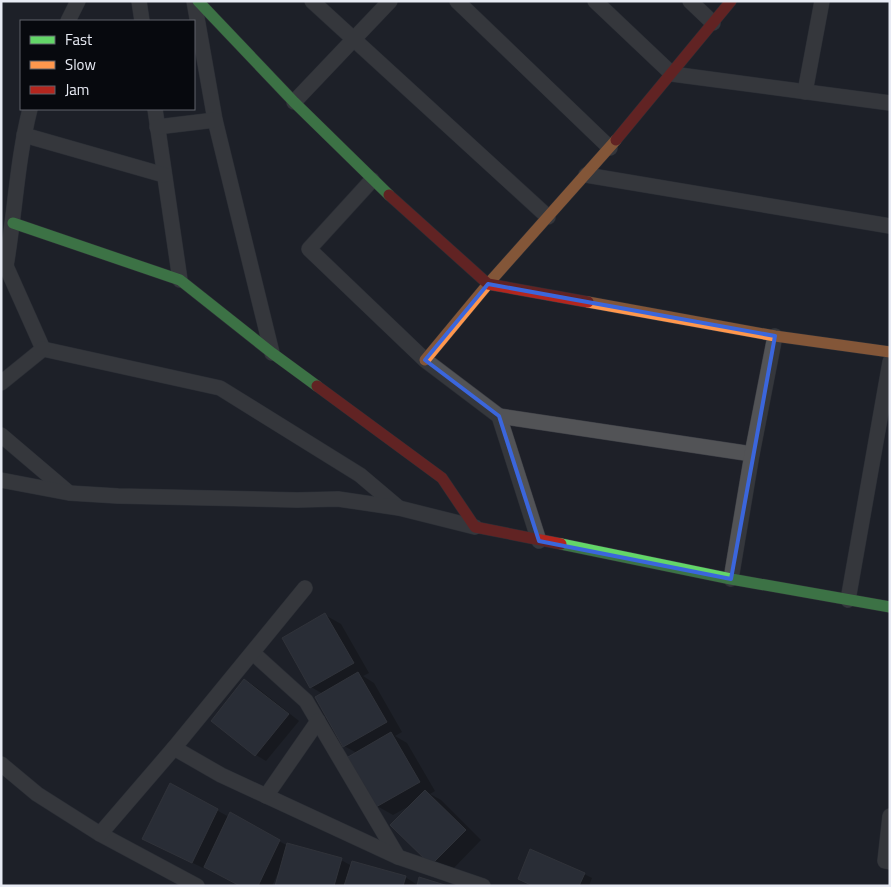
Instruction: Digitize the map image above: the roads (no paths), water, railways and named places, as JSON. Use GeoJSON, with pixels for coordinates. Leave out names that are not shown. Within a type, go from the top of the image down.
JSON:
{"type":"FeatureCollection","features":[{"type":"Feature","properties":{"kind":"street"},"geometry":{"type":"LineString","coordinates":[[68,20],[78,1]]}},
{"type":"Feature","properties":{"kind":"street"},"geometry":{"type":"LineString","coordinates":[[140,1],[142,20]]}},
{"type":"Feature","properties":{"kind":"street"},"geometry":{"type":"LineString","coordinates":[[272,352],[215,120],[196,1],[214,8],[294,102],[372,180],[488,284],[775,336],[890,352]]}},
{"type":"Feature","properties":{"kind":"street"},"geometry":{"type":"LineString","coordinates":[[312,1],[548,217]]}},
{"type":"Feature","properties":{"kind":"street"},"geometry":{"type":"LineString","coordinates":[[294,102],[390,1]]}},
{"type":"Feature","properties":{"kind":"street"},"geometry":{"type":"LineString","coordinates":[[457,1],[610,148]]}},
{"type":"Feature","properties":{"kind":"street"},"geometry":{"type":"LineString","coordinates":[[595,1],[672,74],[890,103]]}},
{"type":"Feature","properties":{"kind":"street"},"geometry":{"type":"LineString","coordinates":[[690,1],[713,23]]}},
{"type":"Feature","properties":{"kind":"street"},"geometry":{"type":"LineString","coordinates":[[425,360],[488,284],[610,148],[731,1]]}},
{"type":"Feature","properties":{"kind":"street"},"geometry":{"type":"LineString","coordinates":[[805,92],[822,1]]}},
{"type":"Feature","properties":{"kind":"street"},"geometry":{"type":"LineString","coordinates":[[202,48],[214,8]]}},
{"type":"Feature","properties":{"kind":"street"},"geometry":{"type":"LineString","coordinates":[[30,110],[24,135],[13,223],[4,263],[43,349]]}},
{"type":"Feature","properties":{"kind":"street"},"geometry":{"type":"LineString","coordinates":[[154,110],[180,280]]}},
{"type":"Feature","properties":{"kind":"street"},"geometry":{"type":"LineString","coordinates":[[157,127],[215,120]]}},
{"type":"Feature","properties":{"kind":"street"},"geometry":{"type":"LineString","coordinates":[[24,135],[164,176]]}},
{"type":"Feature","properties":{"kind":"street"},"geometry":{"type":"LineString","coordinates":[[586,175],[890,226]]}},
{"type":"Feature","properties":{"kind":"street"},"geometry":{"type":"LineString","coordinates":[[372,180],[309,248],[425,360],[499,416],[752,454]]}},
{"type":"Feature","properties":{"kind":"street"},"geometry":{"type":"LineString","coordinates":[[13,223],[180,280],[272,352],[442,478],[475,527]]}},
{"type":"Feature","properties":{"kind":"street"},"geometry":{"type":"LineString","coordinates":[[731,579],[752,454],[775,336]]}},
{"type":"Feature","properties":{"kind":"street"},"geometry":{"type":"LineString","coordinates":[[1,383],[43,349]]}},
{"type":"Feature","properties":{"kind":"street"},"geometry":{"type":"LineString","coordinates":[[43,349],[220,388],[360,475],[399,508]]}},
{"type":"Feature","properties":{"kind":"street"},"geometry":{"type":"LineString","coordinates":[[848,600],[886,402],[890,362]]}},
{"type":"Feature","properties":{"kind":"street"},"geometry":{"type":"LineString","coordinates":[[499,416],[539,541]]}},
{"type":"Feature","properties":{"kind":"street"},"geometry":{"type":"LineString","coordinates":[[1,435],[69,493]]}},
{"type":"Feature","properties":{"kind":"street"},"geometry":{"type":"LineString","coordinates":[[3,482],[69,493],[297,500],[338,499],[399,508],[539,541],[731,579],[890,607]]}},
{"type":"Feature","properties":{"kind":"street"},"geometry":{"type":"LineString","coordinates":[[100,834],[174,748],[305,588]]}},
{"type":"Feature","properties":{"kind":"street"},"geometry":{"type":"LineString","coordinates":[[253,653],[306,701],[398,858]]}},
{"type":"Feature","properties":{"kind":"street"},"geometry":{"type":"LineString","coordinates":[[266,796],[318,721]]}},
{"type":"Feature","properties":{"kind":"street"},"geometry":{"type":"LineString","coordinates":[[174,748],[222,775],[398,858],[483,886]]}},
{"type":"Feature","properties":{"kind":"street"},"geometry":{"type":"LineString","coordinates":[[1,764],[38,794],[100,834],[197,886]]}},
{"type":"Feature","properties":{"kind":"street"},"geometry":{"type":"LineString","coordinates":[[890,816],[885,861],[890,862]]}}]}
